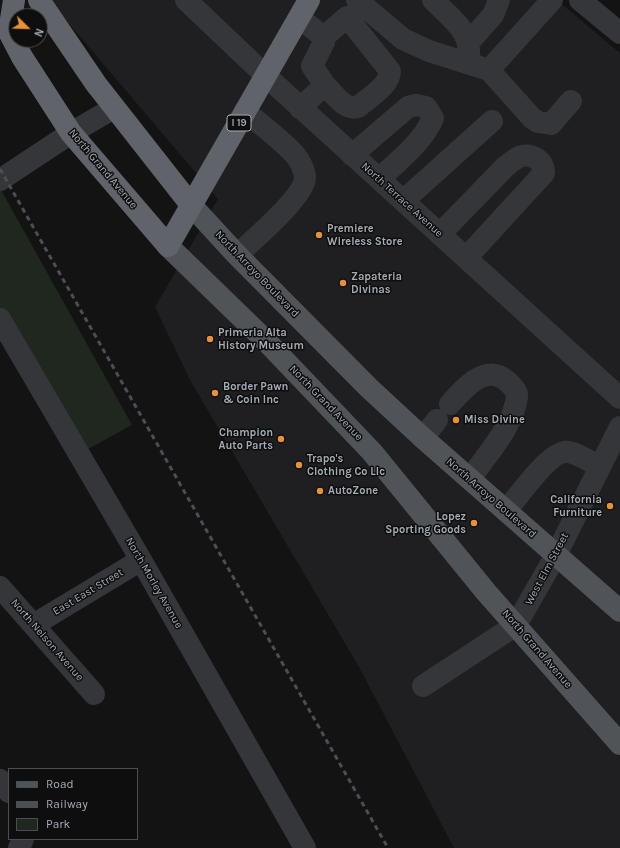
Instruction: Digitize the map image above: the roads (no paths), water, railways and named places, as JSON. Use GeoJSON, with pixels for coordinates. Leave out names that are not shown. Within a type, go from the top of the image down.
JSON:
{"type":"FeatureCollection","features":[{"type":"Feature","properties":{"kind":"highway","name":"North Grand Avenue"},"geometry":{"type":"LineString","coordinates":[[14,0],[5,30],[71,133],[168,246]]}},
{"type":"Feature","properties":{"kind":"highway","name":"North Arroyo Boulevard"},"geometry":{"type":"LineString","coordinates":[[39,0],[114,108],[191,205]]}},
{"type":"Feature","properties":{"kind":"highway","name":"I 19"},"geometry":{"type":"LineString","coordinates":[[168,246],[304,9]]}},
{"type":"Feature","properties":{"kind":"main road","name":"North Arroyo Boulevard"},"geometry":{"type":"LineString","coordinates":[[191,205],[237,255],[369,388],[423,438],[620,611]]}},
{"type":"Feature","properties":{"kind":"main road","name":"North Grand Avenue"},"geometry":{"type":"LineString","coordinates":[[168,246],[266,341],[372,452],[516,626],[620,744]]}},
{"type":"Feature","properties":{"kind":"street","name":"North Terrace Avenue"},"geometry":{"type":"LineString","coordinates":[[186,0],[300,108],[620,398]]}},
{"type":"Feature","properties":{"kind":"street"},"geometry":{"type":"LineString","coordinates":[[357,0],[403,39],[429,51],[479,67]]}},
{"type":"Feature","properties":{"kind":"street"},"geometry":{"type":"LineString","coordinates":[[433,0],[459,25],[469,42],[479,67],[538,122],[551,124],[571,101]]}},
{"type":"Feature","properties":{"kind":"street"},"geometry":{"type":"LineString","coordinates":[[469,42],[493,15],[499,0]]}},
{"type":"Feature","properties":{"kind":"street"},"geometry":{"type":"LineString","coordinates":[[479,67],[552,0]]}},
{"type":"Feature","properties":{"kind":"street"},"geometry":{"type":"LineString","coordinates":[[580,0],[620,32]]}},
{"type":"Feature","properties":{"kind":"street"},"geometry":{"type":"LineString","coordinates":[[304,9],[324,37],[324,42],[313,61],[312,66],[325,85],[348,108],[358,107],[383,86],[388,79],[390,71],[346,17],[324,37]]}},
{"type":"Feature","properties":{"kind":"street"},"geometry":{"type":"LineString","coordinates":[[300,108],[325,85]]}},
{"type":"Feature","properties":{"kind":"street"},"geometry":{"type":"LineString","coordinates":[[352,155],[408,107],[416,105],[426,107],[434,118],[431,125],[423,136],[379,179]]}},
{"type":"Feature","properties":{"kind":"street"},"geometry":{"type":"LineString","coordinates":[[0,180],[71,133],[114,108]]}},
{"type":"Feature","properties":{"kind":"street"},"geometry":{"type":"LineString","coordinates":[[237,255],[291,203],[302,188],[305,179],[304,170],[297,157],[246,111]]}},
{"type":"Feature","properties":{"kind":"street"},"geometry":{"type":"LineString","coordinates":[[403,201],[492,121]]}},
{"type":"Feature","properties":{"kind":"street"},"geometry":{"type":"LineString","coordinates":[[440,234],[506,166],[518,157],[531,156],[541,162],[544,167],[544,173],[466,258]]}},
{"type":"Feature","properties":{"kind":"street","name":"North Morley Avenue"},"geometry":{"type":"LineString","coordinates":[[0,319],[141,560],[305,848]]}},
{"type":"Feature","properties":{"kind":"street"},"geometry":{"type":"LineString","coordinates":[[423,438],[465,387],[476,378],[489,375],[505,379],[514,387],[517,395],[512,418],[470,479]]}},
{"type":"Feature","properties":{"kind":"street","name":"West Elm Street"},"geometry":{"type":"LineString","coordinates":[[516,626],[556,555],[618,434]]}},
{"type":"Feature","properties":{"kind":"street"},"geometry":{"type":"LineString","coordinates":[[506,511],[549,460],[560,452],[570,452],[600,467]]}},
{"type":"Feature","properties":{"kind":"street","name":"East East Street"},"geometry":{"type":"LineString","coordinates":[[34,624],[141,560]]}},
{"type":"Feature","properties":{"kind":"street","name":"North Nelson Avenue"},"geometry":{"type":"LineString","coordinates":[[5,601],[34,624],[94,694]]}},
{"type":"Feature","properties":{"kind":"street"},"geometry":{"type":"LineString","coordinates":[[423,686],[516,626]]}},
{"type":"Feature","properties":{"kind":"street"},"geometry":{"type":"LineString","coordinates":[[0,780],[8,791]]}},
{"type":"Feature","properties":{"kind":"railway"},"geometry":{"type":"LineString","coordinates":[[0,169],[388,848]]}},
{"type":"Feature","properties":{"kind":"place","name":"Premiere Wireless Store"},"geometry":{"type":"Point","coordinates":[319,235]}},
{"type":"Feature","properties":{"kind":"place","name":"Zapateria Divinas"},"geometry":{"type":"Point","coordinates":[343,283]}},
{"type":"Feature","properties":{"kind":"place","name":"Primeria Alta History Museum"},"geometry":{"type":"Point","coordinates":[210,339]}},
{"type":"Feature","properties":{"kind":"place","name":"Border Pawn & Coin Inc"},"geometry":{"type":"Point","coordinates":[215,393]}},
{"type":"Feature","properties":{"kind":"place","name":"Miss Divine"},"geometry":{"type":"Point","coordinates":[456,420]}},
{"type":"Feature","properties":{"kind":"place","name":"Champion Auto Parts"},"geometry":{"type":"Point","coordinates":[281,439]}},
{"type":"Feature","properties":{"kind":"place","name":"Trapo's Clothing Co Llc"},"geometry":{"type":"Point","coordinates":[299,465]}},
{"type":"Feature","properties":{"kind":"place","name":"AutoZone"},"geometry":{"type":"Point","coordinates":[320,491]}},
{"type":"Feature","properties":{"kind":"place","name":"California Furniture"},"geometry":{"type":"Point","coordinates":[610,506]}},
{"type":"Feature","properties":{"kind":"place","name":"Lopez Sporting Goods"},"geometry":{"type":"Point","coordinates":[474,523]}}]}
